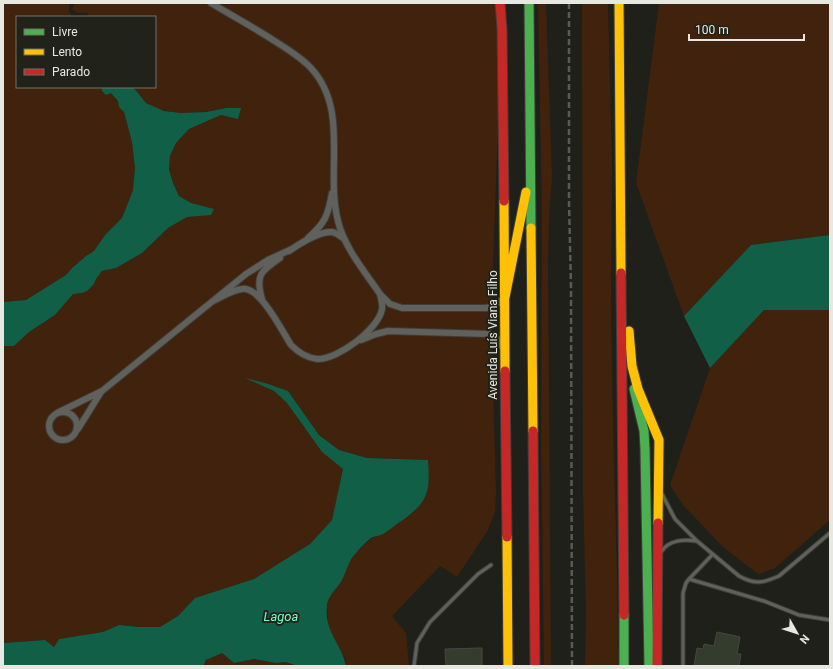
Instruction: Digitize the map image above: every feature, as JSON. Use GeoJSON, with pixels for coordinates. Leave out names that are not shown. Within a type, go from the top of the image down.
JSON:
{"type":"FeatureCollection","features":[{"type":"Feature","properties":{"kind":"main road","name":"Avenida Luís Viana Filho"},"geometry":{"type":"LineString","coordinates":[[500,3],[502,29],[508,666]]}},
{"type":"Feature","properties":{"kind":"main road"},"geometry":{"type":"LineString","coordinates":[[529,3],[535,666]]}},
{"type":"Feature","properties":{"kind":"main road"},"geometry":{"type":"LineString","coordinates":[[618,3],[622,259],[624,666]]}},
{"type":"Feature","properties":{"kind":"main road"},"geometry":{"type":"LineString","coordinates":[[505,297],[530,170]]}},
{"type":"Feature","properties":{"kind":"main road"},"geometry":{"type":"LineString","coordinates":[[622,259],[633,386],[644,431],[649,666]]}},
{"type":"Feature","properties":{"kind":"main road"},"geometry":{"type":"LineString","coordinates":[[632,366],[638,389],[657,433],[658,440],[657,666]]}},
{"type":"Feature","properties":{"kind":"street"},"geometry":{"type":"LineString","coordinates":[[211,3],[297,55],[319,78],[331,107],[334,134],[333,184],[336,212],[343,238],[380,294],[390,304],[402,308],[486,308],[495,306],[505,297]]}},
{"type":"Feature","properties":{"kind":"street"},"geometry":{"type":"LineString","coordinates":[[304,242],[326,219],[333,184]]}},
{"type":"Feature","properties":{"kind":"street"},"geometry":{"type":"LineString","coordinates":[[102,391],[75,435],[66,440],[57,439],[53,436],[49,428],[49,423],[50,419],[57,413],[102,391],[246,274],[268,260],[326,232],[334,233],[343,238]]}},
{"type":"Feature","properties":{"kind":"street"},"geometry":{"type":"LineString","coordinates":[[262,299],[259,282],[261,273],[292,249]]}},
{"type":"Feature","properties":{"kind":"street"},"geometry":{"type":"LineString","coordinates":[[213,301],[243,288],[253,291],[262,299],[291,345],[305,356],[318,359],[330,357],[358,341],[388,331],[489,334],[496,337],[505,352]]}},
{"type":"Feature","properties":{"kind":"street"},"geometry":{"type":"LineString","coordinates":[[358,341],[374,326],[381,314],[383,304],[380,294]]}},
{"type":"Feature","properties":{"kind":"street"},"geometry":{"type":"LineString","coordinates":[[57,413],[66,412],[75,417],[77,421],[77,431]]}},
{"type":"Feature","properties":{"kind":"lane"},"geometry":{"type":"LineString","coordinates":[[658,485],[666,505],[675,519],[697,541],[746,581],[756,583],[779,576],[830,533]]}},
{"type":"Feature","properties":{"kind":"lane"},"geometry":{"type":"LineString","coordinates":[[658,560],[662,550],[668,545],[685,539],[697,541]]}},
{"type":"Feature","properties":{"kind":"lane"},"geometry":{"type":"LineString","coordinates":[[683,666],[683,594],[686,583],[689,579],[713,554]]}},
{"type":"Feature","properties":{"kind":"lane"},"geometry":{"type":"LineString","coordinates":[[414,666],[417,644],[430,622],[478,574],[492,564]]}},
{"type":"Feature","properties":{"kind":"lane"},"geometry":{"type":"LineString","coordinates":[[689,579],[764,600],[799,615],[830,620]]}},
{"type":"Feature","properties":{"kind":"shaded area"},"geometry":{"type":"Polygon","coordinates":[[[3,3],[69,3],[69,12],[72,16],[16,16],[16,88],[101,88],[102,91],[111,92],[118,101],[119,107],[124,112],[132,142],[135,168],[133,190],[122,218],[105,235],[94,251],[72,268],[66,275],[26,300],[3,302],[3,3]]]}},
{"type":"Feature","properties":{"kind":"shaded area"},"geometry":{"type":"Polygon","coordinates":[[[75,3],[497,3],[498,123],[492,293],[496,494],[495,511],[488,530],[457,577],[440,566],[392,616],[406,633],[409,666],[346,666],[345,659],[332,636],[328,622],[327,607],[330,596],[342,580],[346,567],[355,553],[372,538],[383,533],[415,511],[428,460],[367,458],[339,450],[319,435],[288,391],[248,379],[274,391],[287,403],[322,452],[343,469],[332,520],[310,544],[254,579],[195,598],[178,616],[160,627],[119,625],[103,632],[59,639],[54,647],[45,640],[3,643],[3,346],[14,346],[29,332],[55,315],[73,294],[82,293],[94,284],[102,271],[116,268],[142,253],[168,228],[187,217],[211,214],[213,209],[191,203],[179,196],[169,169],[170,156],[176,143],[189,129],[221,115],[238,119],[226,108],[196,113],[166,111],[156,108],[141,98],[134,88],[156,88],[156,16],[87,16],[88,13],[77,13],[72,9],[75,3]]]}},
{"type":"Feature","properties":{"kind":"shaded area"},"geometry":{"type":"Polygon","coordinates":[[[538,3],[546,3],[552,177],[549,216],[548,265],[551,666],[544,666],[541,435],[542,216],[538,3]]]}},
{"type":"Feature","properties":{"kind":"shaded area"},"geometry":{"type":"Polygon","coordinates":[[[582,3],[608,3],[612,165],[611,305],[618,666],[585,666],[586,610],[583,491],[582,3]]]}},
{"type":"Feature","properties":{"kind":"shaded area"},"geometry":{"type":"Polygon","coordinates":[[[659,3],[830,3],[830,235],[751,245],[684,316],[636,183],[659,3]]]}},
{"type":"Feature","properties":{"kind":"shaded area"},"geometry":{"type":"Polygon","coordinates":[[[764,310],[830,310],[830,520],[775,568],[758,574],[722,546],[683,505],[670,485],[710,368],[764,310]]]}},
{"type":"Feature","properties":{"kind":"shaded area"},"geometry":{"type":"Polygon","coordinates":[[[222,653],[234,663],[254,659],[276,663],[285,662],[298,666],[203,666],[206,660],[222,653]]]}},
{"type":"Feature","properties":{"kind":"water"},"geometry":{"type":"Polygon","coordinates":[[[101,88],[134,88],[146,103],[164,111],[181,113],[206,112],[226,108],[241,108],[238,119],[221,115],[189,129],[176,143],[170,156],[169,169],[179,196],[191,203],[214,209],[211,215],[187,217],[168,228],[142,253],[116,268],[102,271],[94,284],[87,291],[73,294],[55,315],[29,332],[14,346],[3,346],[3,302],[26,300],[66,275],[86,256],[94,251],[105,235],[122,218],[133,190],[135,168],[132,142],[124,112],[119,107],[118,101],[111,93],[106,95],[101,88]]]}},
{"type":"Feature","properties":{"kind":"water"},"geometry":{"type":"Polygon","coordinates":[[[830,235],[830,310],[764,310],[710,368],[684,316],[751,245],[830,235]]]}},
{"type":"Feature","properties":{"kind":"water","name":"Lagoa"},"geometry":{"type":"Polygon","coordinates":[[[245,378],[288,391],[319,435],[339,450],[367,458],[428,460],[429,480],[428,488],[423,501],[403,520],[383,534],[371,538],[361,547],[351,559],[342,580],[329,599],[327,606],[328,623],[344,658],[346,666],[298,666],[285,662],[276,663],[254,659],[234,663],[222,653],[206,660],[203,666],[3,666],[3,643],[45,640],[54,647],[59,639],[103,632],[119,625],[160,627],[178,616],[195,598],[254,579],[310,544],[332,520],[343,469],[322,452],[287,403],[274,391],[245,378]]]}},
{"type":"Feature","properties":{"kind":"building"},"geometry":{"type":"Polygon","coordinates":[[[717,632],[740,637],[737,654],[741,654],[739,666],[694,666],[697,648],[703,649],[704,644],[714,646],[717,632]]]}},
{"type":"Feature","properties":{"kind":"building"},"geometry":{"type":"Polygon","coordinates":[[[482,648],[482,666],[446,666],[445,649],[482,648]]]}},
{"type":"Feature","properties":{"kind":"railway"},"geometry":{"type":"LineString","coordinates":[[569,3],[572,666]]}},
{"type":"Feature","properties":{"kind":"traffic: fast"},"geometry":{"type":"LineString","coordinates":[[529,3],[531,228]]}},
{"type":"Feature","properties":{"kind":"traffic: fast"},"geometry":{"type":"LineString","coordinates":[[634,389],[644,431],[645,449],[649,666]]}},
{"type":"Feature","properties":{"kind":"traffic: fast"},"geometry":{"type":"LineString","coordinates":[[624,615],[624,666]]}},
{"type":"Feature","properties":{"kind":"traffic: slow"},"geometry":{"type":"LineString","coordinates":[[619,3],[621,273]]}},
{"type":"Feature","properties":{"kind":"traffic: slow"},"geometry":{"type":"LineString","coordinates":[[505,297],[526,192]]}},
{"type":"Feature","properties":{"kind":"traffic: slow"},"geometry":{"type":"LineString","coordinates":[[504,201],[505,371]]}},
{"type":"Feature","properties":{"kind":"traffic: slow"},"geometry":{"type":"LineString","coordinates":[[531,228],[533,431]]}},
{"type":"Feature","properties":{"kind":"traffic: slow"},"geometry":{"type":"LineString","coordinates":[[629,331],[632,366]]}},
{"type":"Feature","properties":{"kind":"traffic: slow"},"geometry":{"type":"LineString","coordinates":[[632,366],[638,389],[659,440],[658,523]]}},
{"type":"Feature","properties":{"kind":"traffic: slow"},"geometry":{"type":"LineString","coordinates":[[507,537],[508,666]]}},
{"type":"Feature","properties":{"kind":"traffic: jam"},"geometry":{"type":"LineString","coordinates":[[500,3],[502,29],[504,201]]}},
{"type":"Feature","properties":{"kind":"traffic: jam"},"geometry":{"type":"LineString","coordinates":[[621,273],[624,615]]}},
{"type":"Feature","properties":{"kind":"traffic: jam"},"geometry":{"type":"LineString","coordinates":[[505,371],[507,537]]}},
{"type":"Feature","properties":{"kind":"traffic: jam"},"geometry":{"type":"LineString","coordinates":[[533,431],[535,666]]}},
{"type":"Feature","properties":{"kind":"traffic: jam"},"geometry":{"type":"LineString","coordinates":[[657,666],[658,523]]}}]}
